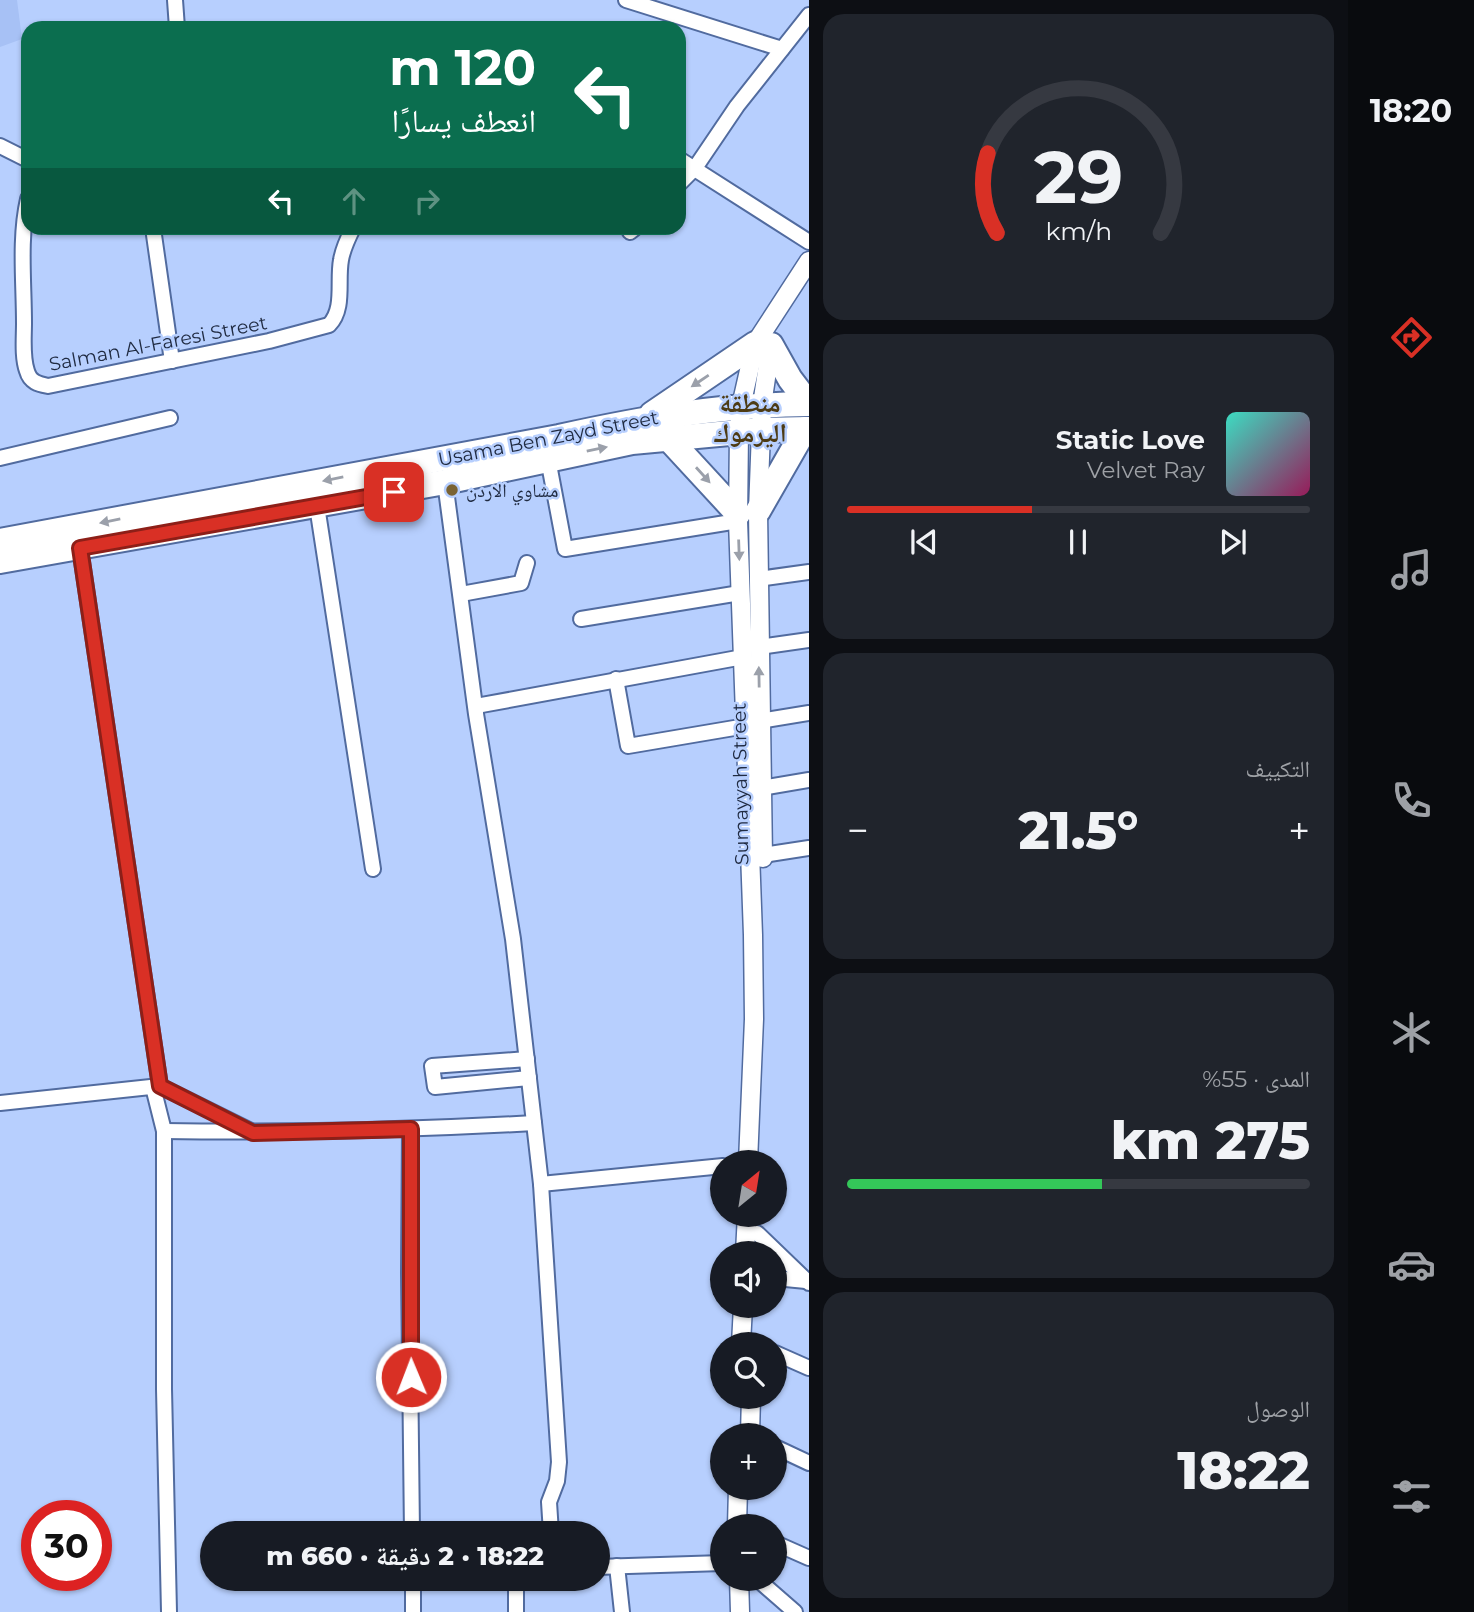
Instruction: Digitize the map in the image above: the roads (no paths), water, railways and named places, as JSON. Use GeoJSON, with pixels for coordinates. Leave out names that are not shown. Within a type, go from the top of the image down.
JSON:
{"type":"FeatureCollection","features":[{"type":"Feature","properties":{"kind":"highway"},"geometry":{"type":"LineString","coordinates":[[645,418],[765,337],[790,379],[809,404]]}},
{"type":"Feature","properties":{"kind":"highway","name":"Usama Ben Zayd Street"},"geometry":{"type":"LineString","coordinates":[[0,541],[546,440],[645,418],[752,405],[809,404]]}},
{"type":"Feature","properties":{"kind":"highway"},"geometry":{"type":"LineString","coordinates":[[667,437],[745,516],[807,429]]}},
{"type":"Feature","properties":{"kind":"highway","name":"Usama Ben Zayd Street"},"geometry":{"type":"LineString","coordinates":[[0,561],[317,506],[667,437],[807,429]]}},
{"type":"Feature","properties":{"kind":"street"},"geometry":{"type":"LineString","coordinates":[[175,0],[176,21]]}},
{"type":"Feature","properties":{"kind":"street"},"geometry":{"type":"LineString","coordinates":[[626,0],[782,49]]}},
{"type":"Feature","properties":{"kind":"street"},"geometry":{"type":"LineString","coordinates":[[686,177],[737,106],[809,15]]}},
{"type":"Feature","properties":{"kind":"street"},"geometry":{"type":"LineString","coordinates":[[0,146],[21,156]]}},
{"type":"Feature","properties":{"kind":"street"},"geometry":{"type":"LineString","coordinates":[[686,163],[809,242]]}},
{"type":"Feature","properties":{"kind":"street","name":"Salman Al-Faresi Street"},"geometry":{"type":"LineString","coordinates":[[25,235],[23,266],[27,373],[37,384],[59,385],[329,326],[338,311],[340,262],[350,235]]}},
{"type":"Feature","properties":{"kind":"street"},"geometry":{"type":"LineString","coordinates":[[154,235],[172,361]]}},
{"type":"Feature","properties":{"kind":"street"},"geometry":{"type":"LineString","coordinates":[[765,337],[809,261]]}},
{"type":"Feature","properties":{"kind":"street","name":"Sumayyah Street"},"geometry":{"type":"LineString","coordinates":[[751,652],[740,593],[752,405],[765,337]]}},
{"type":"Feature","properties":{"kind":"street"},"geometry":{"type":"LineString","coordinates":[[0,458],[170,418]]}},
{"type":"Feature","properties":{"kind":"street"},"geometry":{"type":"LineString","coordinates":[[548,459],[565,549],[745,516]]}},
{"type":"Feature","properties":{"kind":"street"},"geometry":{"type":"LineString","coordinates":[[445,482],[475,706],[511,918],[541,1184],[559,1462],[557,1481],[549,1502],[550,1521]]}},
{"type":"Feature","properties":{"kind":"street"},"geometry":{"type":"LineString","coordinates":[[317,506],[373,869]]}},
{"type":"Feature","properties":{"kind":"street","name":"Sumayyah Street"},"geometry":{"type":"LineString","coordinates":[[745,516],[758,579],[751,652],[754,1004],[748,1150]]}},
{"type":"Feature","properties":{"kind":"street"},"geometry":{"type":"LineString","coordinates":[[80,548],[164,1132],[164,1382],[169,1612]]}},
{"type":"Feature","properties":{"kind":"street"},"geometry":{"type":"LineString","coordinates":[[461,594],[521,583],[527,563]]}},
{"type":"Feature","properties":{"kind":"street"},"geometry":{"type":"LineString","coordinates":[[758,579],[809,572]]}},
{"type":"Feature","properties":{"kind":"street"},"geometry":{"type":"LineString","coordinates":[[582,619],[740,593]]}},
{"type":"Feature","properties":{"kind":"street"},"geometry":{"type":"LineString","coordinates":[[475,706],[809,640]]}},
{"type":"Feature","properties":{"kind":"street"},"geometry":{"type":"LineString","coordinates":[[616,679],[628,747],[809,713]]}},
{"type":"Feature","properties":{"kind":"street","name":"Sumayyah Street"},"geometry":{"type":"LineString","coordinates":[[753,724],[761,788],[765,1045],[760,1150]]}},
{"type":"Feature","properties":{"kind":"street"},"geometry":{"type":"LineString","coordinates":[[761,788],[809,779]]}},
{"type":"Feature","properties":{"kind":"street"},"geometry":{"type":"LineString","coordinates":[[762,855],[809,848]]}},
{"type":"Feature","properties":{"kind":"street"},"geometry":{"type":"LineString","coordinates":[[527,1059],[432,1066],[435,1087],[529,1078]]}},
{"type":"Feature","properties":{"kind":"street"},"geometry":{"type":"LineString","coordinates":[[0,1103],[157,1086],[253,1133]]}},
{"type":"Feature","properties":{"kind":"street"},"geometry":{"type":"LineString","coordinates":[[164,1132],[253,1133],[534,1123]]}},
{"type":"Feature","properties":{"kind":"street"},"geometry":{"type":"LineString","coordinates":[[411,1129],[409,1273],[412,1521]]}},
{"type":"Feature","properties":{"kind":"street"},"geometry":{"type":"LineString","coordinates":[[541,1184],[710,1167]]}},
{"type":"Feature","properties":{"kind":"street"},"geometry":{"type":"LineString","coordinates":[[757,1227],[757,1241]]}},
{"type":"Feature","properties":{"kind":"street"},"geometry":{"type":"LineString","coordinates":[[757,1233],[807,1282]]}},
{"type":"Feature","properties":{"kind":"street"},"geometry":{"type":"LineString","coordinates":[[787,1280],[807,1282]]}},
{"type":"Feature","properties":{"kind":"street"},"geometry":{"type":"LineString","coordinates":[[787,1358],[809,1368]]}},
{"type":"Feature","properties":{"kind":"street"},"geometry":{"type":"LineString","coordinates":[[787,1453],[809,1463]]}},
{"type":"Feature","properties":{"kind":"street"},"geometry":{"type":"LineString","coordinates":[[787,1549],[809,1558]]}},
{"type":"Feature","properties":{"kind":"street"},"geometry":{"type":"LineString","coordinates":[[610,1566],[710,1563]]}},
{"type":"Feature","properties":{"kind":"street"},"geometry":{"type":"LineString","coordinates":[[617,1566],[622,1612]]}},
{"type":"Feature","properties":{"kind":"street"},"geometry":{"type":"LineString","coordinates":[[413,1591],[413,1612]]}},
{"type":"Feature","properties":{"kind":"street"},"geometry":{"type":"LineString","coordinates":[[516,1591],[516,1612]]}},
{"type":"Feature","properties":{"kind":"street"},"geometry":{"type":"LineString","coordinates":[[739,1591],[740,1612]]}},
{"type":"Feature","properties":{"kind":"street"},"geometry":{"type":"LineString","coordinates":[[750,1591],[751,1612]]}},
{"type":"Feature","properties":{"kind":"street"},"geometry":{"type":"LineString","coordinates":[[771,1591],[795,1612]]}},
{"type":"Feature","properties":{"kind":"place","name":"مشاوي الاردن"},"geometry":{"type":"Point","coordinates":[452,490]}},
{"type":"Feature","properties":{"kind":"district","name":"منطقة اليرموك"},"geometry":{"type":"Point","coordinates":[750,418]}}]}
